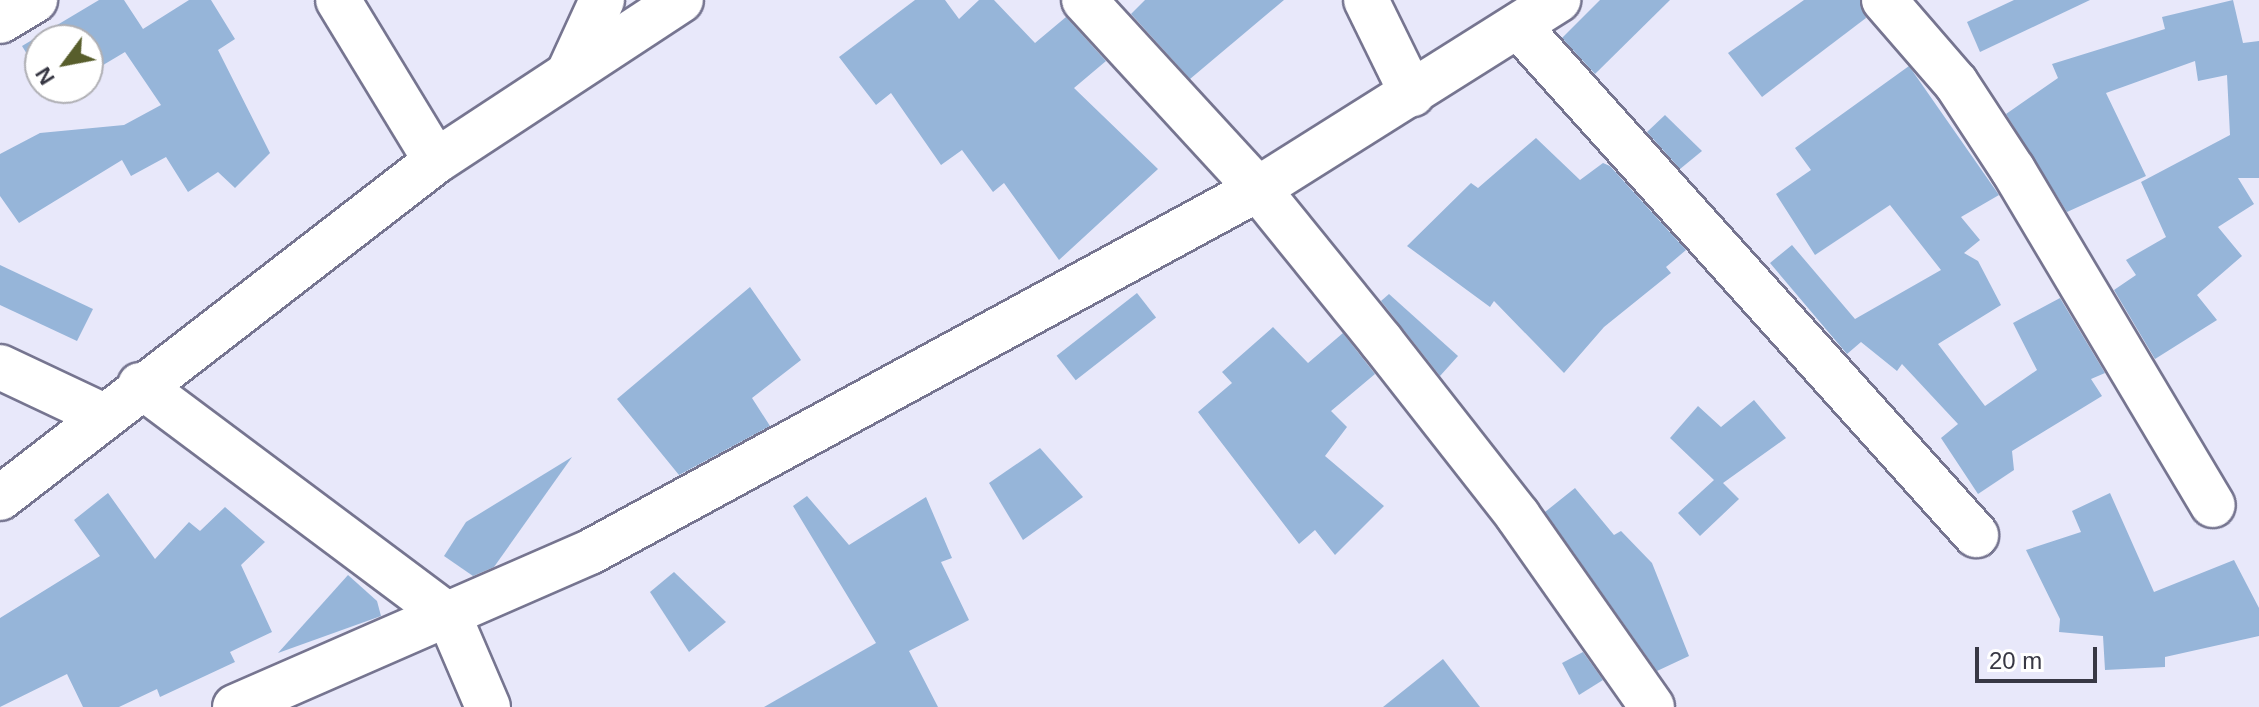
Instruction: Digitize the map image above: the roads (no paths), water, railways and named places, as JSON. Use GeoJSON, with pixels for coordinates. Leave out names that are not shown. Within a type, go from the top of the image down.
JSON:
{"type":"FeatureCollection","features":[{"type":"Feature","properties":{"kind":"street"},"geometry":{"type":"LineString","coordinates":[[0,21],[35,0]]}},
{"type":"Feature","properties":{"kind":"street"},"geometry":{"type":"LineString","coordinates":[[338,0],[436,161]]}},
{"type":"Feature","properties":{"kind":"street"},"geometry":{"type":"LineString","coordinates":[[570,70],[602,0]]}},
{"type":"Feature","properties":{"kind":"street"},"geometry":{"type":"LineString","coordinates":[[0,498],[140,385],[436,161],[570,70],[681,0]]}},
{"type":"Feature","properties":{"kind":"street"},"geometry":{"type":"LineString","coordinates":[[1084,0],[1258,189],[1518,516],[1652,707]]}},
{"type":"Feature","properties":{"kind":"street"},"geometry":{"type":"LineString","coordinates":[[1366,0],[1412,94]]}},
{"type":"Feature","properties":{"kind":"street"},"geometry":{"type":"LineString","coordinates":[[235,707],[318,693],[449,616],[590,552],[1258,189],[1558,0]]}},
{"type":"Feature","properties":{"kind":"street"},"geometry":{"type":"LineString","coordinates":[[1884,0],[1956,83],[2013,170],[2213,505]]}},
{"type":"Feature","properties":{"kind":"street"},"geometry":{"type":"LineString","coordinates":[[1518,26],[1976,535]]}},
{"type":"Feature","properties":{"kind":"street"},"geometry":{"type":"LineString","coordinates":[[0,367],[104,416]]}},
{"type":"Feature","properties":{"kind":"street"},"geometry":{"type":"LineString","coordinates":[[140,385],[449,616],[488,707]]}}]}
